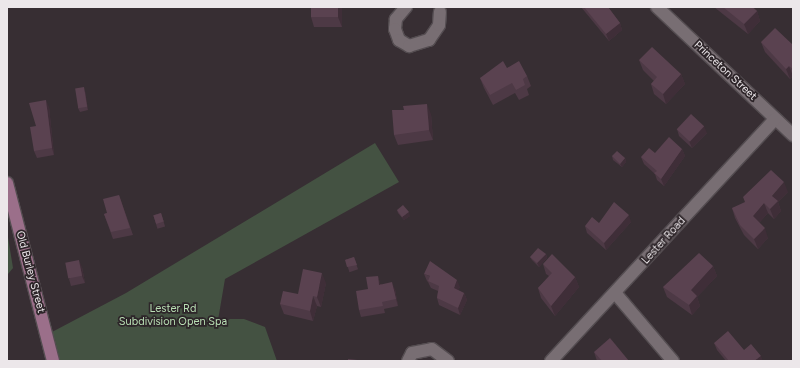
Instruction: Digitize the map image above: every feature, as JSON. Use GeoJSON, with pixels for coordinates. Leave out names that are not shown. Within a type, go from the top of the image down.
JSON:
{"type":"FeatureCollection","features":[{"type":"Feature","properties":{"kind":"main road","name":"Old Burley Street"},"geometry":{"type":"LineString","coordinates":[[7,183],[53,361]]}},
{"type":"Feature","properties":{"kind":"street"},"geometry":{"type":"LineString","coordinates":[[406,7],[396,19],[394,29],[399,40],[409,46],[429,40],[438,26],[441,9]]}},
{"type":"Feature","properties":{"kind":"street","name":"Princeton Street"},"geometry":{"type":"LineString","coordinates":[[657,7],[793,135]]}},
{"type":"Feature","properties":{"kind":"street","name":"Lester Road"},"geometry":{"type":"LineString","coordinates":[[551,361],[616,294],[775,119]]}},
{"type":"Feature","properties":{"kind":"street"},"geometry":{"type":"LineString","coordinates":[[616,294],[673,361]]}},
{"type":"Feature","properties":{"kind":"street"},"geometry":{"type":"LineString","coordinates":[[408,361],[412,353],[432,349],[448,361]]}},
{"type":"Feature","properties":{"kind":"green space","name":"Lester Rd Subdivision Open Spa"},"geometry":{"type":"Polygon","coordinates":[[[375,143],[399,182],[225,279],[217,326],[230,319],[244,319],[265,327],[277,361],[59,361],[52,332],[126,293],[375,143]]]}},
{"type":"Feature","properties":{"kind":"green space"},"geometry":{"type":"Polygon","coordinates":[[[7,231],[13,268],[8,274],[7,273],[7,231]]]}},
{"type":"Feature","properties":{"kind":"building"},"geometry":{"type":"Polygon","coordinates":[[[311,7],[338,7],[338,17],[311,17],[311,7]]]}},
{"type":"Feature","properties":{"kind":"building"},"geometry":{"type":"Polygon","coordinates":[[[584,7],[608,7],[620,23],[606,34],[584,7]]]}},
{"type":"Feature","properties":{"kind":"building"},"geometry":{"type":"Polygon","coordinates":[[[723,7],[752,7],[757,11],[744,24],[723,7]]]}},
{"type":"Feature","properties":{"kind":"building"},"geometry":{"type":"Polygon","coordinates":[[[775,28],[793,45],[793,69],[789,66],[786,69],[761,42],[775,28]]]}},
{"type":"Feature","properties":{"kind":"building"},"geometry":{"type":"Polygon","coordinates":[[[652,47],[681,74],[663,94],[651,84],[657,77],[639,60],[652,47]]]}},
{"type":"Feature","properties":{"kind":"building"},"geometry":{"type":"Polygon","coordinates":[[[503,61],[507,68],[519,61],[527,76],[523,79],[525,85],[516,90],[512,83],[490,95],[480,78],[503,61]]]}},
{"type":"Feature","properties":{"kind":"building"},"geometry":{"type":"Polygon","coordinates":[[[84,87],[87,107],[78,108],[75,88],[84,87]]]}},
{"type":"Feature","properties":{"kind":"building"},"geometry":{"type":"Polygon","coordinates":[[[46,100],[52,148],[34,151],[30,127],[36,126],[29,103],[46,100]]]}},
{"type":"Feature","properties":{"kind":"building"},"geometry":{"type":"Polygon","coordinates":[[[427,104],[429,130],[394,135],[392,110],[404,110],[403,106],[427,104]]]}},
{"type":"Feature","properties":{"kind":"building"},"geometry":{"type":"Polygon","coordinates":[[[691,114],[704,126],[690,142],[677,129],[691,114]]]}},
{"type":"Feature","properties":{"kind":"building"},"geometry":{"type":"Polygon","coordinates":[[[669,137],[682,149],[661,179],[654,173],[657,171],[641,157],[649,148],[655,153],[669,137]]]}},
{"type":"Feature","properties":{"kind":"building"},"geometry":{"type":"Polygon","coordinates":[[[617,151],[625,158],[620,164],[612,156],[617,151]]]}},
{"type":"Feature","properties":{"kind":"building"},"geometry":{"type":"Polygon","coordinates":[[[771,170],[784,182],[772,196],[778,201],[770,209],[764,203],[753,216],[765,228],[754,239],[740,225],[732,208],[745,202],[743,197],[771,170]]]}},
{"type":"Feature","properties":{"kind":"building"},"geometry":{"type":"Polygon","coordinates":[[[119,195],[130,228],[111,232],[104,214],[107,213],[103,199],[119,195]]]}},
{"type":"Feature","properties":{"kind":"building"},"geometry":{"type":"Polygon","coordinates":[[[614,202],[629,215],[604,243],[585,226],[592,217],[599,223],[614,202]]]}},
{"type":"Feature","properties":{"kind":"building"},"geometry":{"type":"Polygon","coordinates":[[[403,205],[409,212],[402,217],[397,210],[403,205]]]}},
{"type":"Feature","properties":{"kind":"building"},"geometry":{"type":"Polygon","coordinates":[[[161,213],[164,222],[156,224],[153,215],[161,213]]]}},
{"type":"Feature","properties":{"kind":"building"},"geometry":{"type":"Polygon","coordinates":[[[538,248],[546,254],[537,263],[530,257],[538,248]]]}},
{"type":"Feature","properties":{"kind":"building"},"geometry":{"type":"Polygon","coordinates":[[[699,253],[713,266],[691,290],[697,296],[689,305],[663,287],[699,253]]]}},
{"type":"Feature","properties":{"kind":"building"},"geometry":{"type":"Polygon","coordinates":[[[552,254],[575,277],[551,306],[538,288],[552,273],[543,264],[552,254]]]}},
{"type":"Feature","properties":{"kind":"building"},"geometry":{"type":"Polygon","coordinates":[[[354,257],[357,265],[347,267],[345,260],[354,257]]]}},
{"type":"Feature","properties":{"kind":"building"},"geometry":{"type":"Polygon","coordinates":[[[79,260],[82,276],[68,278],[65,263],[79,260]]]}},
{"type":"Feature","properties":{"kind":"building"},"geometry":{"type":"Polygon","coordinates":[[[430,261],[457,280],[454,288],[464,293],[458,308],[437,298],[439,286],[428,281],[430,276],[424,274],[430,261]]]}},
{"type":"Feature","properties":{"kind":"building"},"geometry":{"type":"Polygon","coordinates":[[[303,269],[322,273],[317,297],[313,296],[310,311],[280,304],[283,291],[298,294],[303,269]]]}},
{"type":"Feature","properties":{"kind":"building"},"geometry":{"type":"Polygon","coordinates":[[[378,276],[379,285],[392,282],[396,299],[382,302],[383,306],[359,310],[356,291],[368,289],[366,277],[378,276]]]}},
{"type":"Feature","properties":{"kind":"building"},"geometry":{"type":"Polygon","coordinates":[[[728,331],[744,350],[751,344],[761,356],[754,361],[729,361],[714,343],[728,331]]]}},
{"type":"Feature","properties":{"kind":"building"},"geometry":{"type":"Polygon","coordinates":[[[610,338],[629,361],[602,361],[594,352],[610,338]]]}},
{"type":"Feature","properties":{"kind":"building"},"geometry":{"type":"Polygon","coordinates":[[[348,359],[367,361],[348,361],[348,359]]]}}]}
